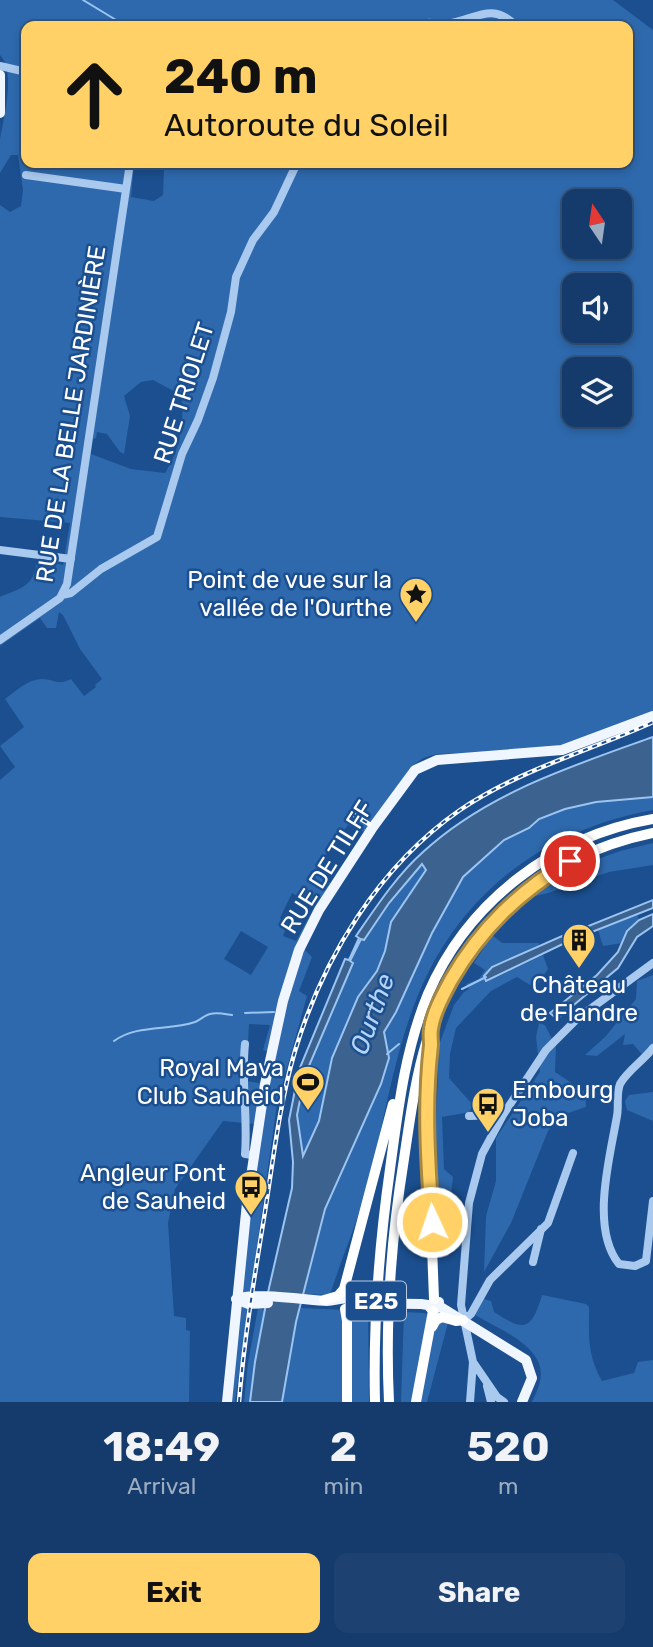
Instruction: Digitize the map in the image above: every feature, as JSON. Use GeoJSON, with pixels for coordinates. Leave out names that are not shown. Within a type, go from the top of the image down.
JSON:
{"type":"FeatureCollection","features":[{"type":"Feature","properties":{"kind":"highway","name":"E25"},"geometry":{"type":"LineString","coordinates":[[375,1402],[375,1325],[379,1256],[403,1082],[414,1035],[428,994],[446,959],[476,917],[518,878],[564,848],[600,832],[653,819]]}},
{"type":"Feature","properties":{"kind":"highway","name":"E25"},"geometry":{"type":"LineString","coordinates":[[388,1402],[388,1314],[394,1230],[417,1076],[443,997],[466,955],[485,929],[518,896],[579,856],[653,833]]}},
{"type":"Feature","properties":{"kind":"highway"},"geometry":{"type":"LineString","coordinates":[[416,1402],[434,1305],[426,1089],[430,1030]]}},
{"type":"Feature","properties":{"kind":"highway"},"geometry":{"type":"LineString","coordinates":[[324,1300],[338,1296],[344,1289],[392,1108],[403,1082]]}},
{"type":"Feature","properties":{"kind":"highway"},"geometry":{"type":"LineString","coordinates":[[347,1402],[347,1321],[344,1303],[351,1266]]}},
{"type":"Feature","properties":{"kind":"highway"},"geometry":{"type":"LineString","coordinates":[[432,1327],[436,1320],[442,1317],[463,1320]]}},
{"type":"Feature","properties":{"kind":"main road"},"geometry":{"type":"LineString","coordinates":[[0,75],[0,113]]}},
{"type":"Feature","properties":{"kind":"main road","name":"RUE DE TILFF"},"geometry":{"type":"LineString","coordinates":[[227,1402],[242,1298],[253,1155],[274,1041],[299,950],[319,909],[415,770],[437,760],[562,750],[653,716]]}},
{"type":"Feature","properties":{"kind":"main road"},"geometry":{"type":"LineString","coordinates":[[242,1298],[344,1303]]}},
{"type":"Feature","properties":{"kind":"main road"},"geometry":{"type":"LineString","coordinates":[[242,1298],[434,1305],[520,1355],[530,1365],[531,1384],[520,1402],[510,1402]]}},
{"type":"Feature","properties":{"kind":"street"},"geometry":{"type":"LineString","coordinates":[[455,21],[486,11],[497,13],[511,21]]}},
{"type":"Feature","properties":{"kind":"street"},"geometry":{"type":"LineString","coordinates":[[0,66],[21,71]]}},
{"type":"Feature","properties":{"kind":"street","name":"RUE DE LA BELLE JARDINIÈRE"},"geometry":{"type":"LineString","coordinates":[[0,640],[62,595],[67,584],[129,168]]}},
{"type":"Feature","properties":{"kind":"street","name":"RUE TRIOLET"},"geometry":{"type":"LineString","coordinates":[[62,595],[71,593],[101,569],[157,537],[182,454],[213,378],[231,312],[238,272],[253,240],[274,212],[295,168]]}},
{"type":"Feature","properties":{"kind":"street"},"geometry":{"type":"LineString","coordinates":[[26,175],[126,189]]}},
{"type":"Feature","properties":{"kind":"street"},"geometry":{"type":"LineString","coordinates":[[0,550],[71,559]]}},
{"type":"Feature","properties":{"kind":"street"},"geometry":{"type":"LineString","coordinates":[[470,1402],[473,1362],[461,1305],[469,1203],[482,1154],[503,1115],[546,1050],[566,1028],[653,963]]}},
{"type":"Feature","properties":{"kind":"street"},"geometry":{"type":"LineString","coordinates":[[244,1044],[247,1131],[245,1154],[253,1155]]}},
{"type":"Feature","properties":{"kind":"street"},"geometry":{"type":"LineString","coordinates":[[653,1048],[620,1085],[604,1209],[608,1243],[619,1264],[635,1266],[646,1261],[653,1201]]}},
{"type":"Feature","properties":{"kind":"street"},"geometry":{"type":"LineString","coordinates":[[469,1116],[503,1115]]}},
{"type":"Feature","properties":{"kind":"street"},"geometry":{"type":"LineString","coordinates":[[463,1320],[471,1314],[490,1280],[548,1223],[573,1153]]}},
{"type":"Feature","properties":{"kind":"street"},"geometry":{"type":"LineString","coordinates":[[533,1262],[541,1229]]}},
{"type":"Feature","properties":{"kind":"street"},"geometry":{"type":"LineString","coordinates":[[473,1362],[486,1383],[504,1402]]}},
{"type":"Feature","properties":{"kind":"street"},"geometry":{"type":"LineString","coordinates":[[486,1383],[491,1402]]}},
{"type":"Feature","properties":{"kind":"shaded area"},"geometry":{"type":"Polygon","coordinates":[[[0,0],[613,0],[653,30],[653,714],[562,746],[537,750],[437,754],[423,758],[412,766],[364,836],[364,832],[348,825],[322,859],[321,876],[330,883],[297,942],[312,957],[299,991],[307,996],[277,1104],[235,1402],[225,1402],[233,1297],[254,1124],[223,1121],[175,1189],[168,1223],[174,1316],[186,1318],[186,1330],[190,1331],[189,1402],[0,1402],[0,780],[15,767],[0,746],[24,727],[5,699],[27,683],[42,679],[59,682],[71,679],[84,696],[102,679],[80,649],[59,612],[56,628],[47,628],[40,618],[0,646],[0,597],[27,584],[33,576],[38,559],[63,565],[70,523],[0,517],[0,205],[10,212],[21,206],[23,190],[18,155],[11,155],[0,173],[0,139],[6,107],[7,72],[0,55],[0,0]],[[153,380],[141,382],[124,396],[130,416],[124,454],[107,434],[97,432],[91,454],[131,469],[165,473],[180,436],[181,395],[153,380]],[[292,893],[280,918],[288,923],[283,936],[296,941],[315,906],[292,893]],[[241,931],[224,959],[251,975],[268,947],[241,931]],[[249,1024],[246,1081],[260,1083],[269,1052],[263,1050],[270,1025],[249,1024]]]}},
{"type":"Feature","properties":{"kind":"shaded area"},"geometry":{"type":"Polygon","coordinates":[[[653,797],[653,810],[582,830],[520,865],[492,887],[467,913],[446,942],[427,975],[408,1021],[368,1185],[330,1295],[303,1294],[325,1209],[381,1084],[389,1058],[384,1032],[432,933],[463,877],[504,840],[529,828],[539,819],[565,809],[596,802],[653,797]]]}},
{"type":"Feature","properties":{"kind":"shaded area"},"geometry":{"type":"Polygon","coordinates":[[[653,843],[653,865],[609,872],[523,899],[549,877],[620,851],[653,843]]]}},
{"type":"Feature","properties":{"kind":"shaded area"},"geometry":{"type":"Polygon","coordinates":[[[422,864],[426,870],[391,922],[385,951],[377,971],[358,997],[332,1058],[319,1121],[303,1157],[297,1115],[305,1075],[353,963],[350,961],[361,939],[364,940],[389,903],[422,864]]]}},
{"type":"Feature","properties":{"kind":"shaded area"},"geometry":{"type":"Polygon","coordinates":[[[637,914],[639,920],[627,931],[622,943],[603,946],[598,930],[637,914]]]}},
{"type":"Feature","properties":{"kind":"shaded area"},"geometry":{"type":"Polygon","coordinates":[[[492,935],[502,943],[539,943],[492,967],[497,977],[543,955],[548,969],[535,988],[517,977],[491,991],[456,1028],[450,1054],[449,1078],[472,1104],[470,1112],[442,1117],[444,1169],[453,1177],[446,1241],[438,1252],[434,1179],[439,1045],[454,1005],[469,989],[466,984],[479,979],[485,970],[474,963],[492,935]]]}},
{"type":"Feature","properties":{"kind":"shaded area"},"geometry":{"type":"Polygon","coordinates":[[[653,975],[653,1048],[645,1058],[633,1044],[623,1045],[625,1034],[597,1056],[585,1055],[606,1036],[636,999],[637,981],[653,975]]]}},
{"type":"Feature","properties":{"kind":"shaded area"},"geometry":{"type":"Polygon","coordinates":[[[539,1023],[545,1025],[556,1047],[555,1072],[585,1092],[586,1107],[562,1115],[548,1131],[511,1223],[484,1272],[486,1216],[496,1181],[496,1138],[540,1072],[536,1037],[539,1023]]]}},
{"type":"Feature","properties":{"kind":"shaded area"},"geometry":{"type":"Polygon","coordinates":[[[653,1092],[653,1121],[627,1110],[625,1101],[629,1095],[653,1092]]]}},
{"type":"Feature","properties":{"kind":"shaded area"},"geometry":{"type":"Polygon","coordinates":[[[542,1295],[586,1304],[589,1307],[591,1353],[602,1381],[634,1373],[638,1362],[653,1360],[653,1402],[532,1402],[540,1381],[536,1358],[519,1340],[475,1315],[484,1299],[491,1301],[494,1312],[513,1323],[526,1324],[534,1316],[542,1295]]]}},
{"type":"Feature","properties":{"kind":"shaded area"},"geometry":{"type":"Polygon","coordinates":[[[258,1308],[266,1310],[250,1402],[244,1402],[248,1363],[258,1308]]]}},
{"type":"Feature","properties":{"kind":"shaded area"},"geometry":{"type":"Polygon","coordinates":[[[301,1308],[368,1311],[369,1402],[282,1402],[296,1322],[301,1308]]]}},
{"type":"Feature","properties":{"kind":"shaded area"},"geometry":{"type":"Polygon","coordinates":[[[404,1312],[424,1313],[448,1323],[427,1402],[401,1402],[404,1312]]]}},
{"type":"Feature","properties":{"kind":"water","name":"Ourthe"},"geometry":{"type":"Polygon","coordinates":[[[653,737],[653,797],[596,802],[565,809],[539,819],[529,828],[504,840],[463,877],[432,933],[384,1032],[389,1058],[381,1084],[325,1209],[296,1322],[282,1402],[250,1402],[269,1288],[292,1188],[293,1162],[289,1120],[299,1070],[345,959],[349,960],[359,938],[356,936],[404,871],[448,831],[503,797],[532,783],[653,737]],[[422,864],[389,903],[364,940],[361,939],[350,961],[353,963],[305,1075],[297,1115],[303,1156],[319,1121],[332,1058],[358,997],[377,971],[385,951],[391,922],[426,870],[422,864]]]}},
{"type":"Feature","properties":{"kind":"water"},"geometry":{"type":"Polygon","coordinates":[[[653,900],[653,908],[569,941],[566,935],[653,900]]]}},
{"type":"Feature","properties":{"kind":"water"},"geometry":{"type":"Polygon","coordinates":[[[653,914],[653,926],[637,937],[618,968],[557,1019],[550,1013],[597,975],[618,952],[627,931],[639,920],[653,914]]]}},
{"type":"Feature","properties":{"kind":"water"},"geometry":{"type":"Polygon","coordinates":[[[562,936],[565,943],[486,981],[484,976],[492,967],[562,936]]]}},
{"type":"Feature","properties":{"kind":"waterway"},"geometry":{"type":"LineString","coordinates":[[83,0],[118,21]]}},
{"type":"Feature","properties":{"kind":"waterway"},"geometry":{"type":"LineString","coordinates":[[462,989],[486,977]]}},
{"type":"Feature","properties":{"kind":"waterway"},"geometry":{"type":"LineString","coordinates":[[245,1013],[274,1012]]}},
{"type":"Feature","properties":{"kind":"waterway"},"geometry":{"type":"LineString","coordinates":[[114,1041],[133,1032],[185,1025],[210,1014],[232,1015]]}},
{"type":"Feature","properties":{"kind":"waterway"},"geometry":{"type":"LineString","coordinates":[[387,1054],[399,1044]]}},
{"type":"Feature","properties":{"kind":"railway"},"geometry":{"type":"LineString","coordinates":[[239,1402],[253,1287],[289,1071],[307,1016],[338,949],[380,886],[404,858],[460,810],[530,772],[653,722]]}},
{"type":"Feature","properties":{"kind":"railway"},"geometry":{"type":"LineString","coordinates":[[354,815],[369,824]]}},
{"type":"Feature","properties":{"kind":"place","name":"Point de vue sur la vallée de l'Ourthe"},"geometry":{"type":"Point","coordinates":[416,624]}},
{"type":"Feature","properties":{"kind":"place","name":"Château de Flandre"},"geometry":{"type":"Point","coordinates":[579,970]}},
{"type":"Feature","properties":{"kind":"place","name":"Royal Mava Club Sauheid"},"geometry":{"type":"Point","coordinates":[308,1112]}},
{"type":"Feature","properties":{"kind":"place","name":"Embourg Joba"},"geometry":{"type":"Point","coordinates":[488,1134]}},
{"type":"Feature","properties":{"kind":"place","name":"Angleur Pont de Sauheid"},"geometry":{"type":"Point","coordinates":[251,1217]}},
{"type":"Feature","properties":{"kind":"route"},"geometry":{"type":"LineString","coordinates":[[432,1222],[426,1089],[430,1030],[437,1011],[459,966],[485,929],[518,896],[570,861]]}}]}
